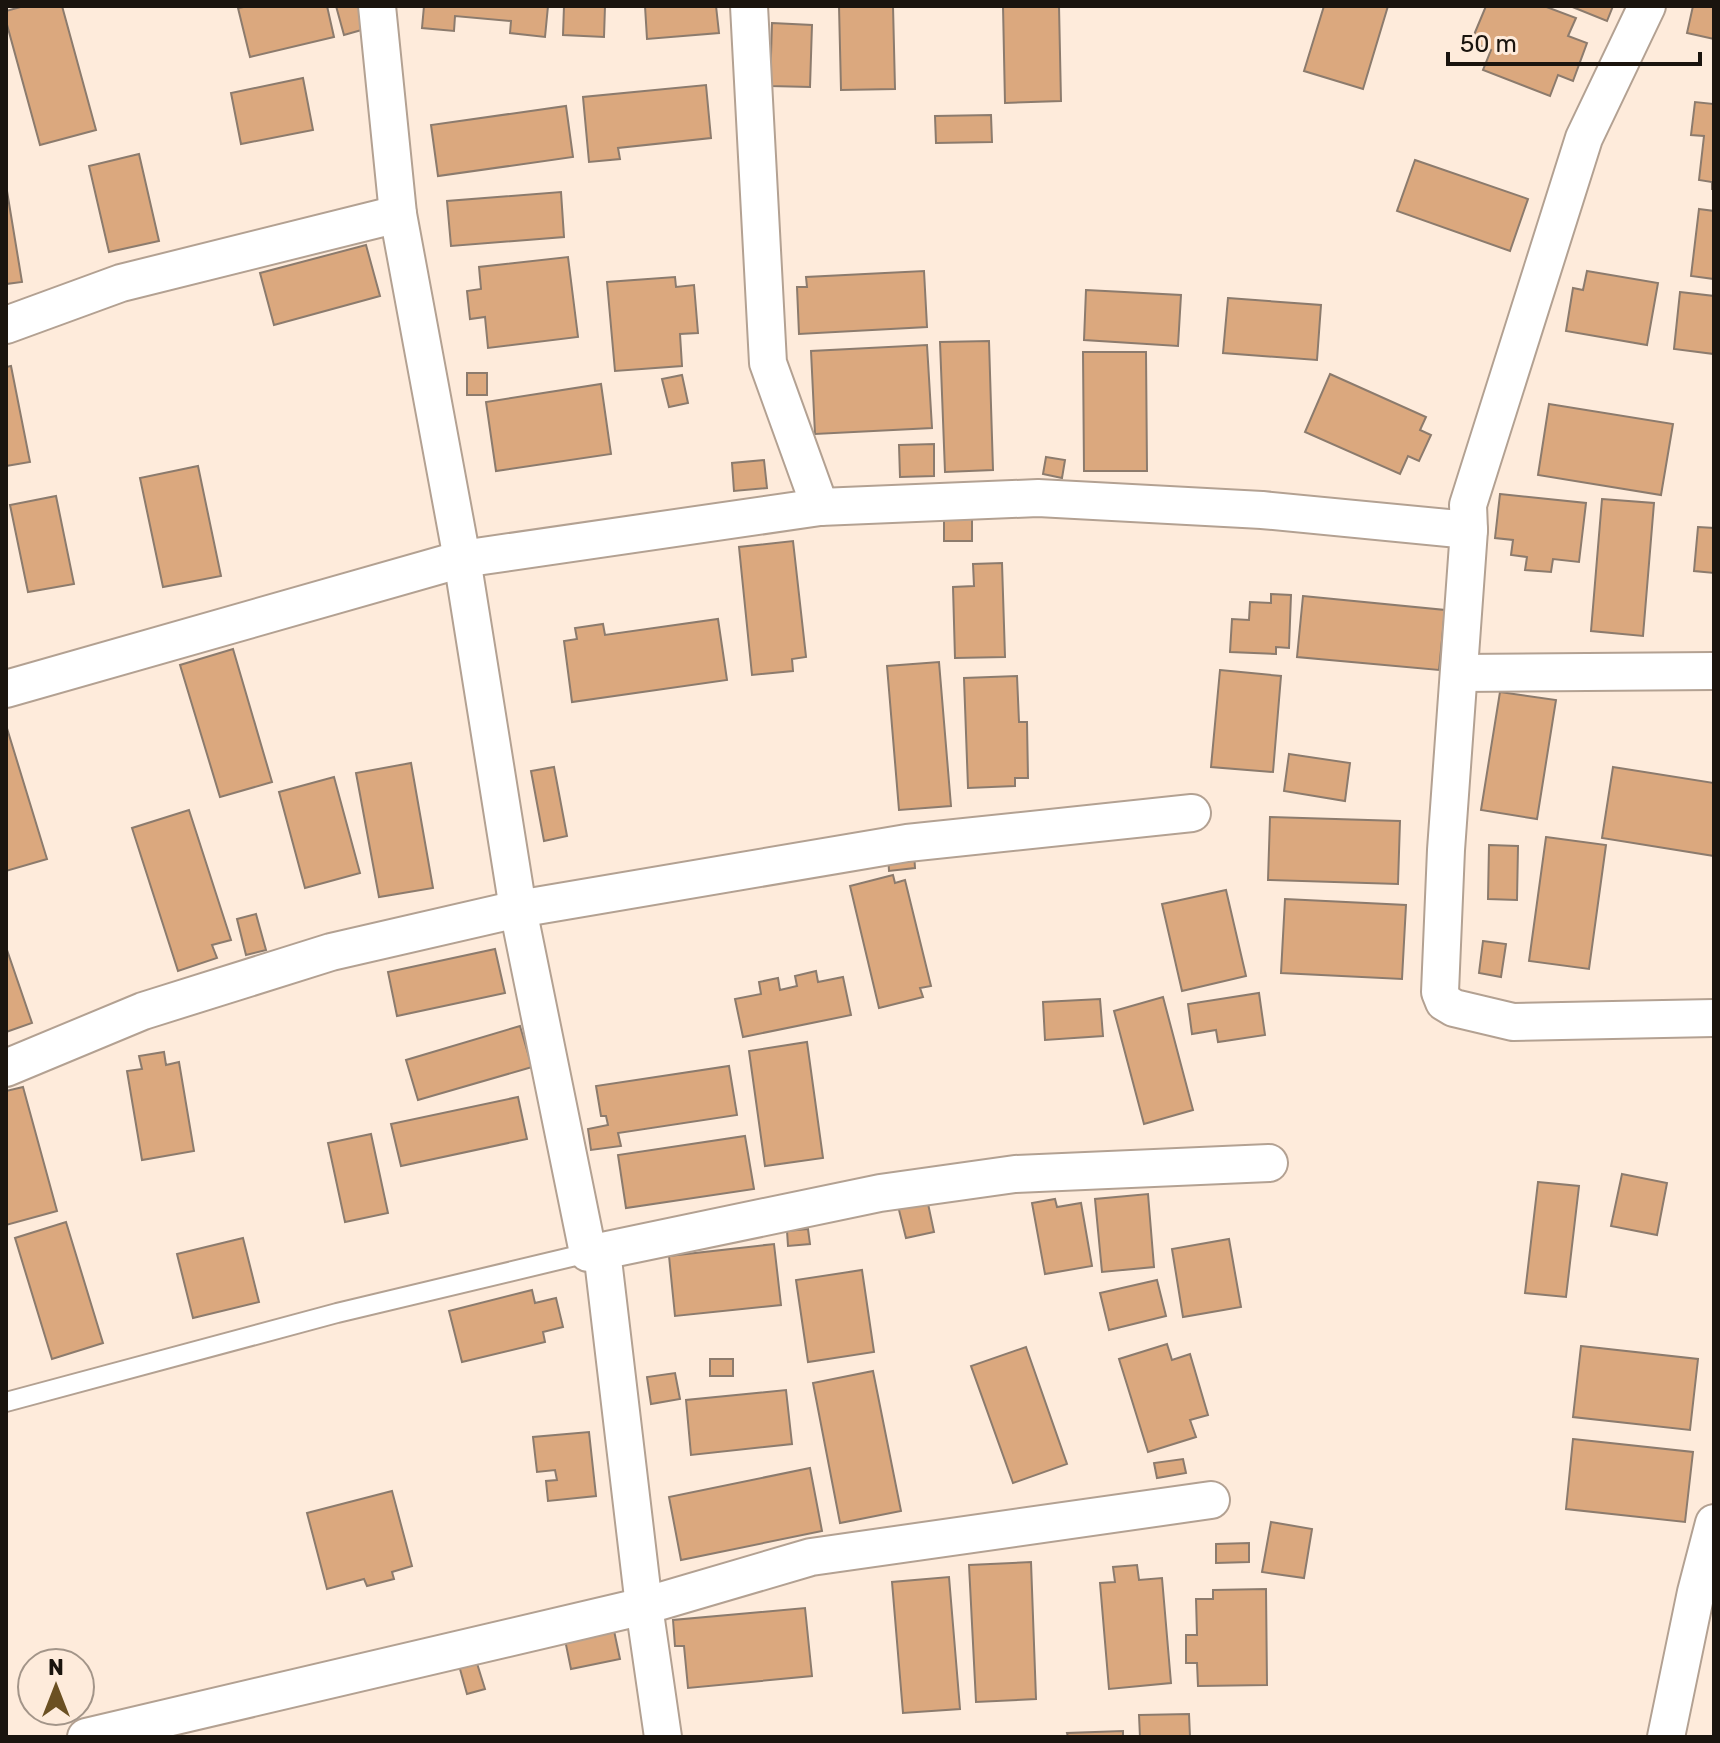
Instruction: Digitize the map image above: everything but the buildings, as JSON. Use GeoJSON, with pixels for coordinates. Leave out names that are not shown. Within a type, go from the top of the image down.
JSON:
{"type":"FeatureCollection","features":[{"type":"Feature","properties":{"kind":"street"},"geometry":{"type":"LineString","coordinates":[[377,6],[398,214],[462,559],[518,909],[595,1252],[663,1737]]}},
{"type":"Feature","properties":{"kind":"street"},"geometry":{"type":"LineString","coordinates":[[749,6],[768,363],[820,507]]}},
{"type":"Feature","properties":{"kind":"street"},"geometry":{"type":"LineString","coordinates":[[1647,6],[1584,138],[1468,505],[1469,530],[1446,850],[1440,992],[1444,1002],[1454,1008],[1513,1022],[1714,1018]]}},
{"type":"Feature","properties":{"kind":"street"},"geometry":{"type":"LineString","coordinates":[[6,325],[121,283],[398,214]]}},
{"type":"Feature","properties":{"kind":"street"},"geometry":{"type":"LineString","coordinates":[[6,689],[462,559],[820,507],[1038,498],[1262,510],[1469,530]]}},
{"type":"Feature","properties":{"kind":"street"},"geometry":{"type":"LineString","coordinates":[[1459,673],[1714,671]]}},
{"type":"Feature","properties":{"kind":"street"},"geometry":{"type":"LineString","coordinates":[[6,1068],[143,1011],[302,961],[518,909],[907,843],[1192,813]]}},
{"type":"Feature","properties":{"kind":"street"},"geometry":{"type":"LineString","coordinates":[[595,1252],[880,1193],[1015,1174],[1269,1163]]}},
{"type":"Feature","properties":{"kind":"street"},"geometry":{"type":"LineString","coordinates":[[86,1737],[644,1606],[811,1557],[1211,1500]]}},
{"type":"Feature","properties":{"kind":"street"},"geometry":{"type":"LineString","coordinates":[[1666,1737],[1696,1592],[1714,1523]]}},
{"type":"Feature","properties":{"kind":"lane"},"geometry":{"type":"LineString","coordinates":[[6,1402],[337,1313],[595,1252]]}}]}
